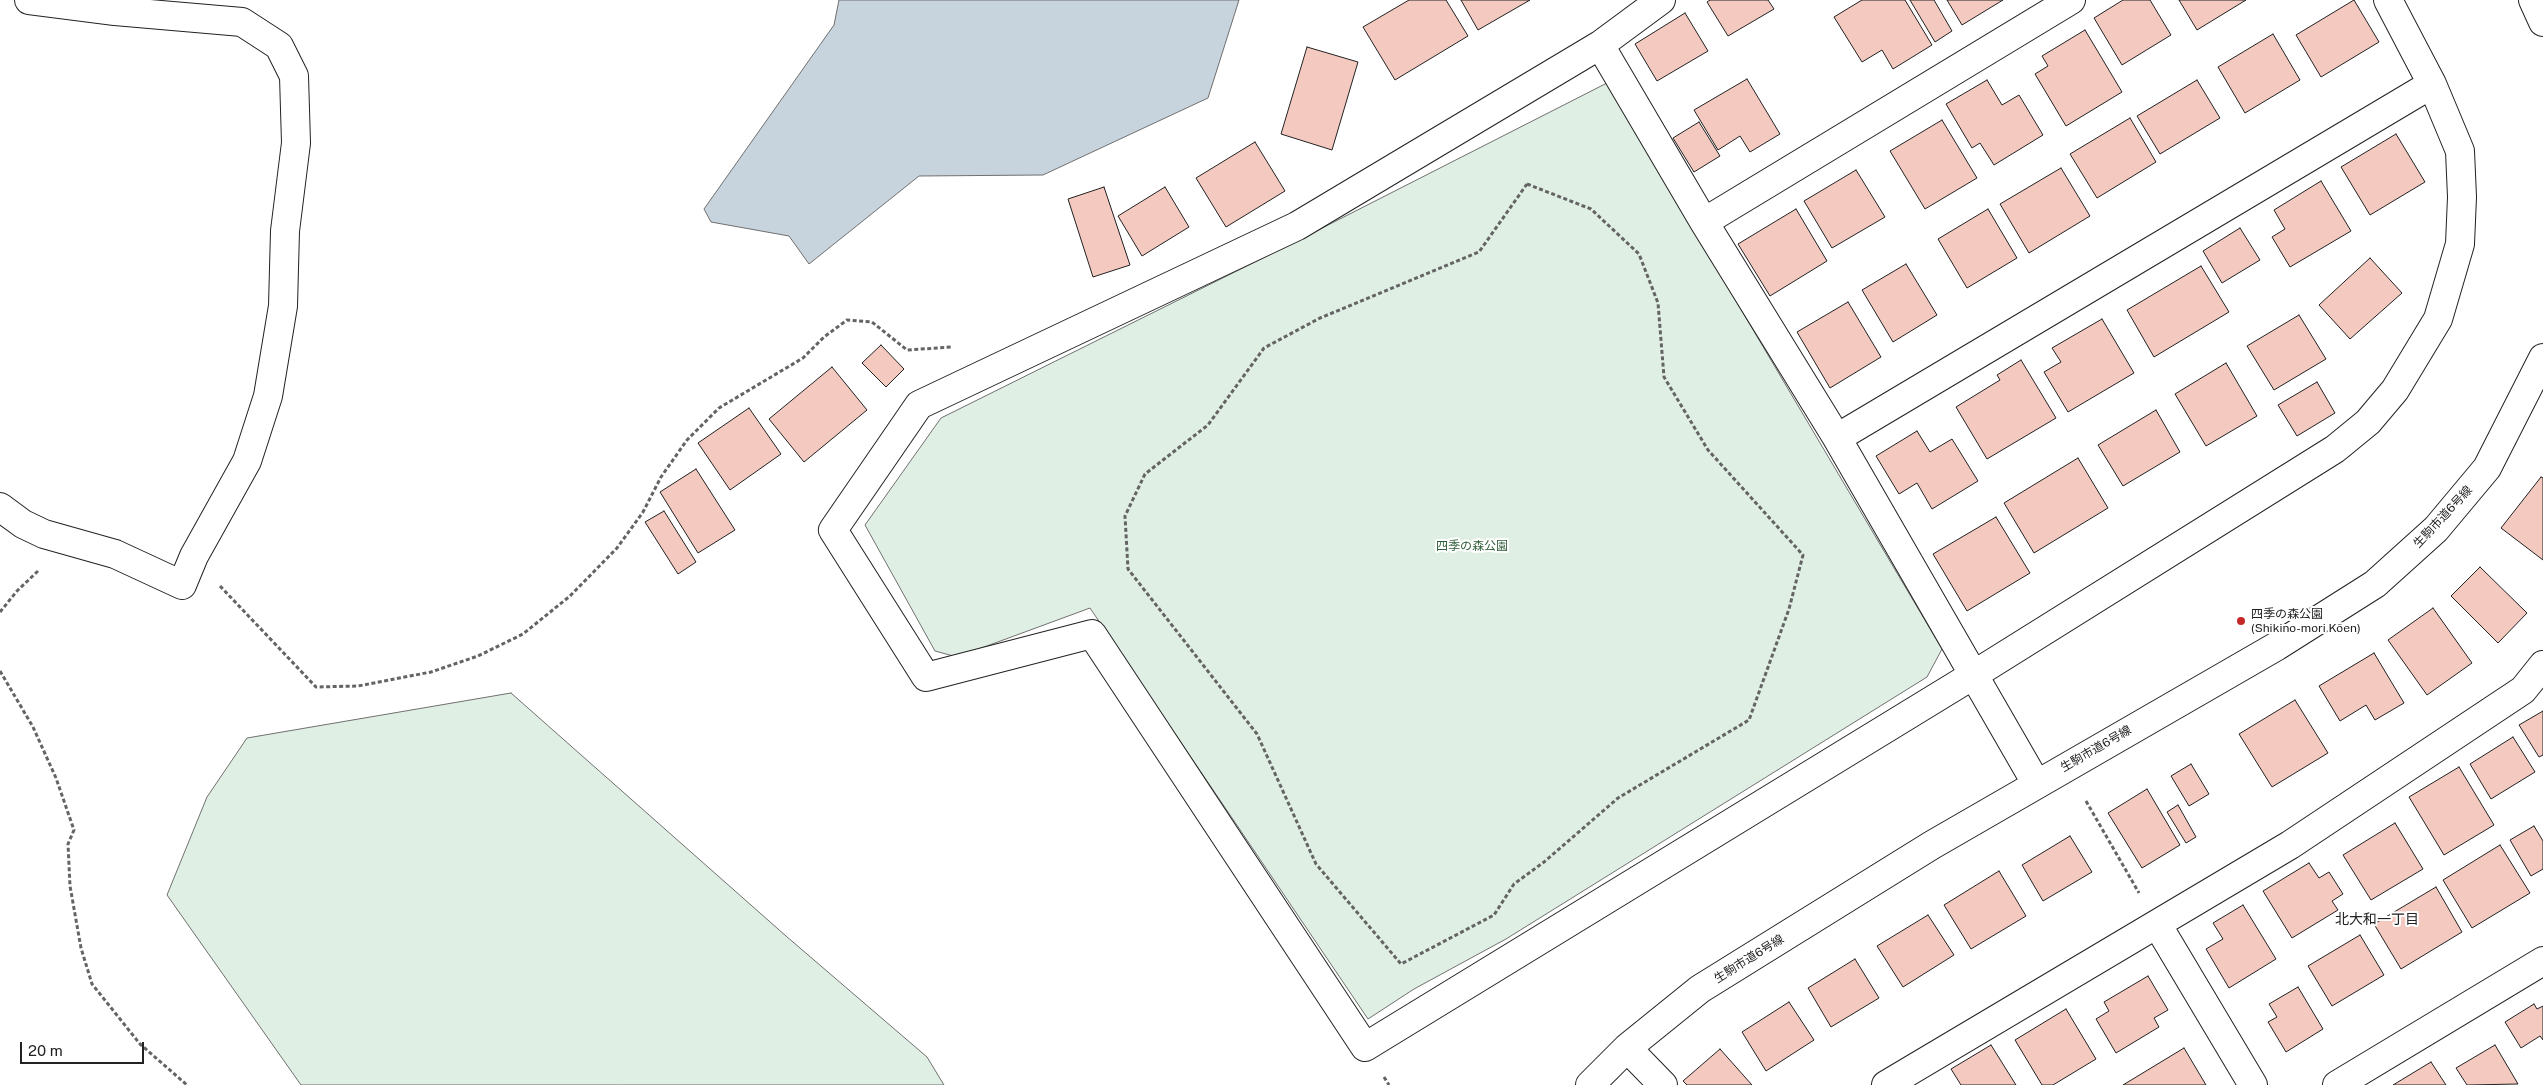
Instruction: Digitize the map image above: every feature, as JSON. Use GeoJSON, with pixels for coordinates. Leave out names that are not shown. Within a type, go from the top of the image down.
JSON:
{"type":"FeatureCollection","features":[{"type":"Feature","properties":{"kind":"street"},"geometry":{"type":"LineString","coordinates":[[0,507],[23,524],[44,534],[115,554],[182,585],[194,556],[247,461],[268,396],[283,306],[285,231],[296,143],[294,76],[279,46],[242,22],[115,11],[29,0]]}},
{"type":"Feature","properties":{"kind":"street"},"geometry":{"type":"LineString","coordinates":[[1661,0],[1600,45],[1297,226],[920,406],[833,530],[926,677],[1092,634],[1365,1047],[1975,674],[2335,449],[2368,422],[2395,390],[2438,319],[2460,244],[2462,197],[2460,151],[2432,84],[2388,0]]}},
{"type":"Feature","properties":{"kind":"street"},"geometry":{"type":"LineString","coordinates":[[1704,222],[2071,0]]}},
{"type":"Feature","properties":{"kind":"street"},"geometry":{"type":"LineString","coordinates":[[2533,0],[2543,22]]}},
{"type":"Feature","properties":{"kind":"street"},"geometry":{"type":"LineString","coordinates":[[1600,45],[1704,222],[1836,438],[1975,674],[2036,783]]}},
{"type":"Feature","properties":{"kind":"street"},"geometry":{"type":"LineString","coordinates":[[1836,438],[2432,84]]}},
{"type":"Feature","properties":{"kind":"street","name":"生駒市道6号線"},"geometry":{"type":"LineString","coordinates":[[1590,1085],[1626,1048],[1700,989],[2036,783],[2277,646],[2375,584],[2436,529],[2487,468],[2543,358]]}},
{"type":"Feature","properties":{"kind":"street"},"geometry":{"type":"LineString","coordinates":[[1886,1085],[2290,844],[2523,690],[2543,665]]}},
{"type":"Feature","properties":{"kind":"street"},"geometry":{"type":"LineString","coordinates":[[2157,924],[2252,1085]]}},
{"type":"Feature","properties":{"kind":"street"},"geometry":{"type":"LineString","coordinates":[[2337,1085],[2543,960]]}},
{"type":"Feature","properties":{"kind":"street"},"geometry":{"type":"LineString","coordinates":[[1626,1048],[1663,1085]]}},
{"type":"Feature","properties":{"kind":"path"},"geometry":{"type":"LineString","coordinates":[[1527,184],[1591,209],[1639,254],[1658,303],[1664,377],[1708,450],[1803,555],[1789,609],[1749,720],[1618,798],[1544,862],[1514,884],[1494,915],[1401,964],[1364,920],[1316,864],[1257,734],[1128,569],[1125,516],[1145,474],[1208,425],[1264,348],[1320,318],[1479,252],[1527,184]]}},
{"type":"Feature","properties":{"kind":"path"},"geometry":{"type":"LineString","coordinates":[[194,556],[316,688],[358,686],[431,672],[478,656],[522,634],[570,596],[617,548],[643,512],[661,477],[687,440],[719,408],[764,379],[803,358],[824,337],[846,320],[872,322],[907,350],[952,348],[961,344]]}},
{"type":"Feature","properties":{"kind":"path"},"geometry":{"type":"LineString","coordinates":[[0,612],[17,591],[43,567],[44,534]]}},
{"type":"Feature","properties":{"kind":"path"},"geometry":{"type":"LineString","coordinates":[[0,671],[33,727],[56,778],[74,830],[68,844],[70,886],[81,948],[92,984],[140,1044],[187,1085]]}},
{"type":"Feature","properties":{"kind":"path"},"geometry":{"type":"LineString","coordinates":[[2086,801],[2157,924]]}},
{"type":"Feature","properties":{"kind":"green space","name":"四季の森公園"},"geometry":{"type":"Polygon","coordinates":[[[1607,83],[1942,649],[1927,677],[1506,939],[1414,989],[1368,1019],[1090,608],[957,657],[935,651],[865,525],[941,418],[1275,252],[1607,83]]]}},
{"type":"Feature","properties":{"kind":"green space"},"geometry":{"type":"Polygon","coordinates":[[[511,693],[786,936],[927,1057],[944,1085],[301,1085],[167,895],[207,797],[247,738],[511,693]]]}},
{"type":"Feature","properties":{"kind":"shaded area"},"geometry":{"type":"Polygon","coordinates":[[[839,0],[1239,0],[1208,98],[1043,175],[919,176],[809,264],[789,236],[711,222],[704,209],[834,25],[839,0]]]}},
{"type":"Feature","properties":{"kind":"building"},"geometry":{"type":"Polygon","coordinates":[[[1409,0],[1446,0],[1468,36],[1395,80],[1363,27],[1409,0]]]}},
{"type":"Feature","properties":{"kind":"building"},"geometry":{"type":"Polygon","coordinates":[[[1461,0],[1530,0],[1478,30],[1461,0]]]}},
{"type":"Feature","properties":{"kind":"building"},"geometry":{"type":"Polygon","coordinates":[[[1710,0],[1768,0],[1774,9],[1728,36],[1707,2],[1710,0]]]}},
{"type":"Feature","properties":{"kind":"building"},"geometry":{"type":"Polygon","coordinates":[[[1862,0],[1905,0],[1932,45],[1893,69],[1882,50],[1862,62],[1834,17],[1862,0]]]}},
{"type":"Feature","properties":{"kind":"building"},"geometry":{"type":"Polygon","coordinates":[[[1910,0],[1934,0],[1952,31],[1935,42],[1910,0]]]}},
{"type":"Feature","properties":{"kind":"building"},"geometry":{"type":"Polygon","coordinates":[[[1947,0],[2003,0],[1962,25],[1947,0]]]}},
{"type":"Feature","properties":{"kind":"building"},"geometry":{"type":"Polygon","coordinates":[[[2123,0],[2150,0],[2171,35],[2122,65],[2094,18],[2123,0]]]}},
{"type":"Feature","properties":{"kind":"building"},"geometry":{"type":"Polygon","coordinates":[[[2179,0],[2246,0],[2197,30],[2179,0]]]}},
{"type":"Feature","properties":{"kind":"building"},"geometry":{"type":"Polygon","coordinates":[[[2354,0],[2379,42],[2321,77],[2296,35],[2354,0]]]}},
{"type":"Feature","properties":{"kind":"building"},"geometry":{"type":"Polygon","coordinates":[[[1685,13],[1708,51],[1657,81],[1635,44],[1685,13]]]}},
{"type":"Feature","properties":{"kind":"building"},"geometry":{"type":"Polygon","coordinates":[[[2085,30],[2122,92],[2066,126],[2035,74],[2048,66],[2042,56],[2085,30]]]}},
{"type":"Feature","properties":{"kind":"building"},"geometry":{"type":"Polygon","coordinates":[[[2273,34],[2300,80],[2245,113],[2218,67],[2273,34]]]}},
{"type":"Feature","properties":{"kind":"building"},"geometry":{"type":"Polygon","coordinates":[[[1307,47],[1358,62],[1332,150],[1281,134],[1307,47]]]}},
{"type":"Feature","properties":{"kind":"building"},"geometry":{"type":"Polygon","coordinates":[[[1747,79],[1780,134],[1750,152],[1740,136],[1718,150],[1694,110],[1747,79]]]}},
{"type":"Feature","properties":{"kind":"building"},"geometry":{"type":"Polygon","coordinates":[[[1987,80],[2002,105],[2019,95],[2043,135],[1994,165],[1980,143],[1972,148],[1946,104],[1987,80]]]}},
{"type":"Feature","properties":{"kind":"building"},"geometry":{"type":"Polygon","coordinates":[[[2197,80],[2220,118],[2160,154],[2137,116],[2197,80]]]}},
{"type":"Feature","properties":{"kind":"building"},"geometry":{"type":"Polygon","coordinates":[[[2130,118],[2156,162],[2097,198],[2070,154],[2130,118]]]}},
{"type":"Feature","properties":{"kind":"building"},"geometry":{"type":"Polygon","coordinates":[[[1942,120],[1977,178],[1925,209],[1890,151],[1942,120]]]}},
{"type":"Feature","properties":{"kind":"building"},"geometry":{"type":"Polygon","coordinates":[[[1699,122],[1720,156],[1694,172],[1673,138],[1699,122]]]}},
{"type":"Feature","properties":{"kind":"building"},"geometry":{"type":"Polygon","coordinates":[[[2396,134],[2425,182],[2370,215],[2341,167],[2396,134]]]}},
{"type":"Feature","properties":{"kind":"building"},"geometry":{"type":"Polygon","coordinates":[[[1255,142],[1285,191],[1226,227],[1196,178],[1255,142]]]}},
{"type":"Feature","properties":{"kind":"building"},"geometry":{"type":"Polygon","coordinates":[[[2061,168],[2090,216],[2029,253],[2000,204],[2061,168]]]}},
{"type":"Feature","properties":{"kind":"building"},"geometry":{"type":"Polygon","coordinates":[[[1856,170],[1885,217],[1832,248],[1804,201],[1856,170]]]}},
{"type":"Feature","properties":{"kind":"building"},"geometry":{"type":"Polygon","coordinates":[[[2321,181],[2351,231],[2290,267],[2272,237],[2285,229],[2274,210],[2321,181]]]}},
{"type":"Feature","properties":{"kind":"building"},"geometry":{"type":"Polygon","coordinates":[[[1104,187],[1130,265],[1093,277],[1068,199],[1104,187]]]}},
{"type":"Feature","properties":{"kind":"building"},"geometry":{"type":"Polygon","coordinates":[[[1165,187],[1189,227],[1142,256],[1118,216],[1165,187]]]}},
{"type":"Feature","properties":{"kind":"building"},"geometry":{"type":"Polygon","coordinates":[[[1796,209],[1827,261],[1770,296],[1738,244],[1796,209]]]}},
{"type":"Feature","properties":{"kind":"building"},"geometry":{"type":"Polygon","coordinates":[[[1988,209],[2017,258],[1967,288],[1938,239],[1988,209]]]}},
{"type":"Feature","properties":{"kind":"building"},"geometry":{"type":"Polygon","coordinates":[[[2240,228],[2260,260],[2222,283],[2203,251],[2240,228]]]}},
{"type":"Feature","properties":{"kind":"building"},"geometry":{"type":"Polygon","coordinates":[[[2370,258],[2402,293],[2350,339],[2319,305],[2370,258]]]}},
{"type":"Feature","properties":{"kind":"building"},"geometry":{"type":"Polygon","coordinates":[[[1906,264],[1937,315],[1893,342],[1862,290],[1906,264]]]}},
{"type":"Feature","properties":{"kind":"building"},"geometry":{"type":"Polygon","coordinates":[[[2201,266],[2229,312],[2154,357],[2127,310],[2201,266]]]}},
{"type":"Feature","properties":{"kind":"building"},"geometry":{"type":"Polygon","coordinates":[[[1848,302],[1881,357],[1830,388],[1797,332],[1848,302]]]}},
{"type":"Feature","properties":{"kind":"building"},"geometry":{"type":"Polygon","coordinates":[[[2299,315],[2326,359],[2274,390],[2247,346],[2299,315]]]}},
{"type":"Feature","properties":{"kind":"building"},"geometry":{"type":"Polygon","coordinates":[[[2102,319],[2134,373],[2068,412],[2044,372],[2061,362],[2052,348],[2102,319]]]}},
{"type":"Feature","properties":{"kind":"building"},"geometry":{"type":"Polygon","coordinates":[[[881,345],[904,369],[886,387],[862,363],[881,345]]]}},
{"type":"Feature","properties":{"kind":"building"},"geometry":{"type":"Polygon","coordinates":[[[2021,360],[2056,418],[1987,459],[1956,407],[2000,380],[1997,375],[2021,360]]]}},
{"type":"Feature","properties":{"kind":"building"},"geometry":{"type":"Polygon","coordinates":[[[2226,363],[2257,416],[2206,446],[2175,394],[2226,363]]]}},
{"type":"Feature","properties":{"kind":"building"},"geometry":{"type":"Polygon","coordinates":[[[832,367],[867,410],[804,462],[769,419],[832,367]]]}},
{"type":"Feature","properties":{"kind":"building"},"geometry":{"type":"Polygon","coordinates":[[[2317,382],[2335,413],[2297,436],[2278,405],[2317,382]]]}},
{"type":"Feature","properties":{"kind":"building"},"geometry":{"type":"Polygon","coordinates":[[[749,408],[781,454],[730,490],[698,443],[749,408]]]}},
{"type":"Feature","properties":{"kind":"building"},"geometry":{"type":"Polygon","coordinates":[[[2156,410],[2180,452],[2123,486],[2098,445],[2156,410]]]}},
{"type":"Feature","properties":{"kind":"building"},"geometry":{"type":"Polygon","coordinates":[[[1917,431],[1930,452],[1952,439],[1978,481],[1932,509],[1917,483],[1899,494],[1876,456],[1917,431]]]}},
{"type":"Feature","properties":{"kind":"building"},"geometry":{"type":"Polygon","coordinates":[[[2078,458],[2108,508],[2034,553],[2004,503],[2078,458]]]}},
{"type":"Feature","properties":{"kind":"building"},"geometry":{"type":"Polygon","coordinates":[[[696,469],[735,530],[698,553],[660,492],[696,469]]]}},
{"type":"Feature","properties":{"kind":"building"},"geometry":{"type":"Polygon","coordinates":[[[2541,477],[2543,478],[2543,560],[2501,528],[2541,477]]]}},
{"type":"Feature","properties":{"kind":"building"},"geometry":{"type":"Polygon","coordinates":[[[664,511],[696,562],[678,574],[645,522],[664,511]]]}},
{"type":"Feature","properties":{"kind":"building"},"geometry":{"type":"Polygon","coordinates":[[[1996,517],[2030,573],[1967,611],[1933,554],[1996,517]]]}},
{"type":"Feature","properties":{"kind":"building"},"geometry":{"type":"Polygon","coordinates":[[[2480,567],[2527,613],[2498,643],[2451,596],[2480,567]]]}},
{"type":"Feature","properties":{"kind":"building"},"geometry":{"type":"Polygon","coordinates":[[[2433,608],[2472,663],[2427,695],[2388,640],[2433,608]]]}},
{"type":"Feature","properties":{"kind":"building"},"geometry":{"type":"Polygon","coordinates":[[[2374,653],[2404,703],[2375,720],[2366,705],[2340,721],[2319,686],[2374,653]]]}},
{"type":"Feature","properties":{"kind":"building"},"geometry":{"type":"Polygon","coordinates":[[[2295,700],[2328,753],[2272,787],[2239,734],[2295,700]]]}},
{"type":"Feature","properties":{"kind":"building"},"geometry":{"type":"Polygon","coordinates":[[[2543,711],[2543,755],[2539,757],[2519,725],[2543,711]]]}},
{"type":"Feature","properties":{"kind":"building"},"geometry":{"type":"Polygon","coordinates":[[[2513,737],[2535,772],[2491,799],[2470,764],[2513,737]]]}},
{"type":"Feature","properties":{"kind":"building"},"geometry":{"type":"Polygon","coordinates":[[[2191,764],[2209,794],[2189,806],[2171,776],[2191,764]]]}},
{"type":"Feature","properties":{"kind":"building"},"geometry":{"type":"Polygon","coordinates":[[[2459,767],[2494,825],[2444,855],[2409,797],[2459,767]]]}},
{"type":"Feature","properties":{"kind":"building"},"geometry":{"type":"Polygon","coordinates":[[[2147,789],[2180,845],[2142,868],[2108,813],[2147,789]]]}},
{"type":"Feature","properties":{"kind":"building"},"geometry":{"type":"Polygon","coordinates":[[[2178,805],[2196,837],[2186,843],[2167,812],[2178,805]]]}},
{"type":"Feature","properties":{"kind":"building"},"geometry":{"type":"Polygon","coordinates":[[[2395,823],[2423,869],[2371,900],[2343,855],[2395,823]]]}},
{"type":"Feature","properties":{"kind":"building"},"geometry":{"type":"Polygon","coordinates":[[[2534,826],[2543,841],[2543,869],[2531,876],[2510,840],[2534,826]]]}},
{"type":"Feature","properties":{"kind":"building"},"geometry":{"type":"Polygon","coordinates":[[[2070,836],[2092,872],[2043,901],[2022,865],[2070,836]]]}},
{"type":"Feature","properties":{"kind":"building"},"geometry":{"type":"Polygon","coordinates":[[[2500,845],[2530,893],[2472,928],[2443,880],[2500,845]]]}},
{"type":"Feature","properties":{"kind":"building"},"geometry":{"type":"Polygon","coordinates":[[[2309,863],[2319,878],[2329,872],[2343,894],[2332,901],[2338,910],[2292,938],[2263,891],[2309,863]]]}},
{"type":"Feature","properties":{"kind":"building"},"geometry":{"type":"Polygon","coordinates":[[[1999,871],[2026,916],[1971,949],[1944,905],[1999,871]]]}},
{"type":"Feature","properties":{"kind":"building"},"geometry":{"type":"Polygon","coordinates":[[[2436,887],[2462,932],[2401,969],[2374,924],[2436,887]]]}},
{"type":"Feature","properties":{"kind":"building"},"geometry":{"type":"Polygon","coordinates":[[[2243,905],[2276,959],[2229,988],[2206,949],[2223,939],[2213,923],[2243,905]]]}},
{"type":"Feature","properties":{"kind":"building"},"geometry":{"type":"Polygon","coordinates":[[[1928,915],[1954,955],[1903,987],[1877,946],[1928,915]]]}},
{"type":"Feature","properties":{"kind":"building"},"geometry":{"type":"Polygon","coordinates":[[[2360,935],[2384,975],[2332,1006],[2308,966],[2360,935]]]}},
{"type":"Feature","properties":{"kind":"building"},"geometry":{"type":"Polygon","coordinates":[[[1855,959],[1879,998],[1831,1027],[1808,988],[1855,959]]]}},
{"type":"Feature","properties":{"kind":"building"},"geometry":{"type":"Polygon","coordinates":[[[2148,976],[2168,1010],[2154,1018],[2159,1027],[2116,1053],[2096,1019],[2109,1011],[2104,1002],[2148,976]]]}},
{"type":"Feature","properties":{"kind":"building"},"geometry":{"type":"Polygon","coordinates":[[[2298,987],[2323,1029],[2286,1052],[2268,1022],[2277,1017],[2269,1004],[2298,987]]]}},
{"type":"Feature","properties":{"kind":"building"},"geometry":{"type":"Polygon","coordinates":[[[1789,1002],[1814,1040],[1766,1071],[1742,1032],[1789,1002]]]}},
{"type":"Feature","properties":{"kind":"building"},"geometry":{"type":"Polygon","coordinates":[[[2534,1004],[2537,1009],[2543,1006],[2543,1040],[2540,1036],[2521,1048],[2505,1022],[2534,1004]]]}},
{"type":"Feature","properties":{"kind":"building"},"geometry":{"type":"Polygon","coordinates":[[[2066,1009],[2096,1059],[2053,1085],[2042,1085],[2015,1040],[2066,1009]]]}},
{"type":"Feature","properties":{"kind":"building"},"geometry":{"type":"Polygon","coordinates":[[[1991,1045],[2016,1085],[1961,1085],[1951,1069],[1991,1045]]]}},
{"type":"Feature","properties":{"kind":"building"},"geometry":{"type":"Polygon","coordinates":[[[2495,1045],[2518,1084],[2467,1085],[2456,1068],[2495,1045]]]}},
{"type":"Feature","properties":{"kind":"building"},"geometry":{"type":"Polygon","coordinates":[[[2184,1048],[2206,1085],[2123,1085],[2184,1048]]]}},
{"type":"Feature","properties":{"kind":"building"},"geometry":{"type":"Polygon","coordinates":[[[1720,1049],[1752,1085],[1687,1085],[1683,1081],[1720,1049]]]}},
{"type":"Feature","properties":{"kind":"building"},"geometry":{"type":"Polygon","coordinates":[[[2431,1062],[2446,1085],[2393,1085],[2431,1062]]]}},
{"type":"Feature","properties":{"kind":"place","name":"四季の森公園 (Shikino-mori Kōen)"},"geometry":{"type":"Point","coordinates":[2241,621]}},
{"type":"Feature","properties":{"kind":"district","name":"北大和一丁目"},"geometry":{"type":"Point","coordinates":[2377,920]}}]}
